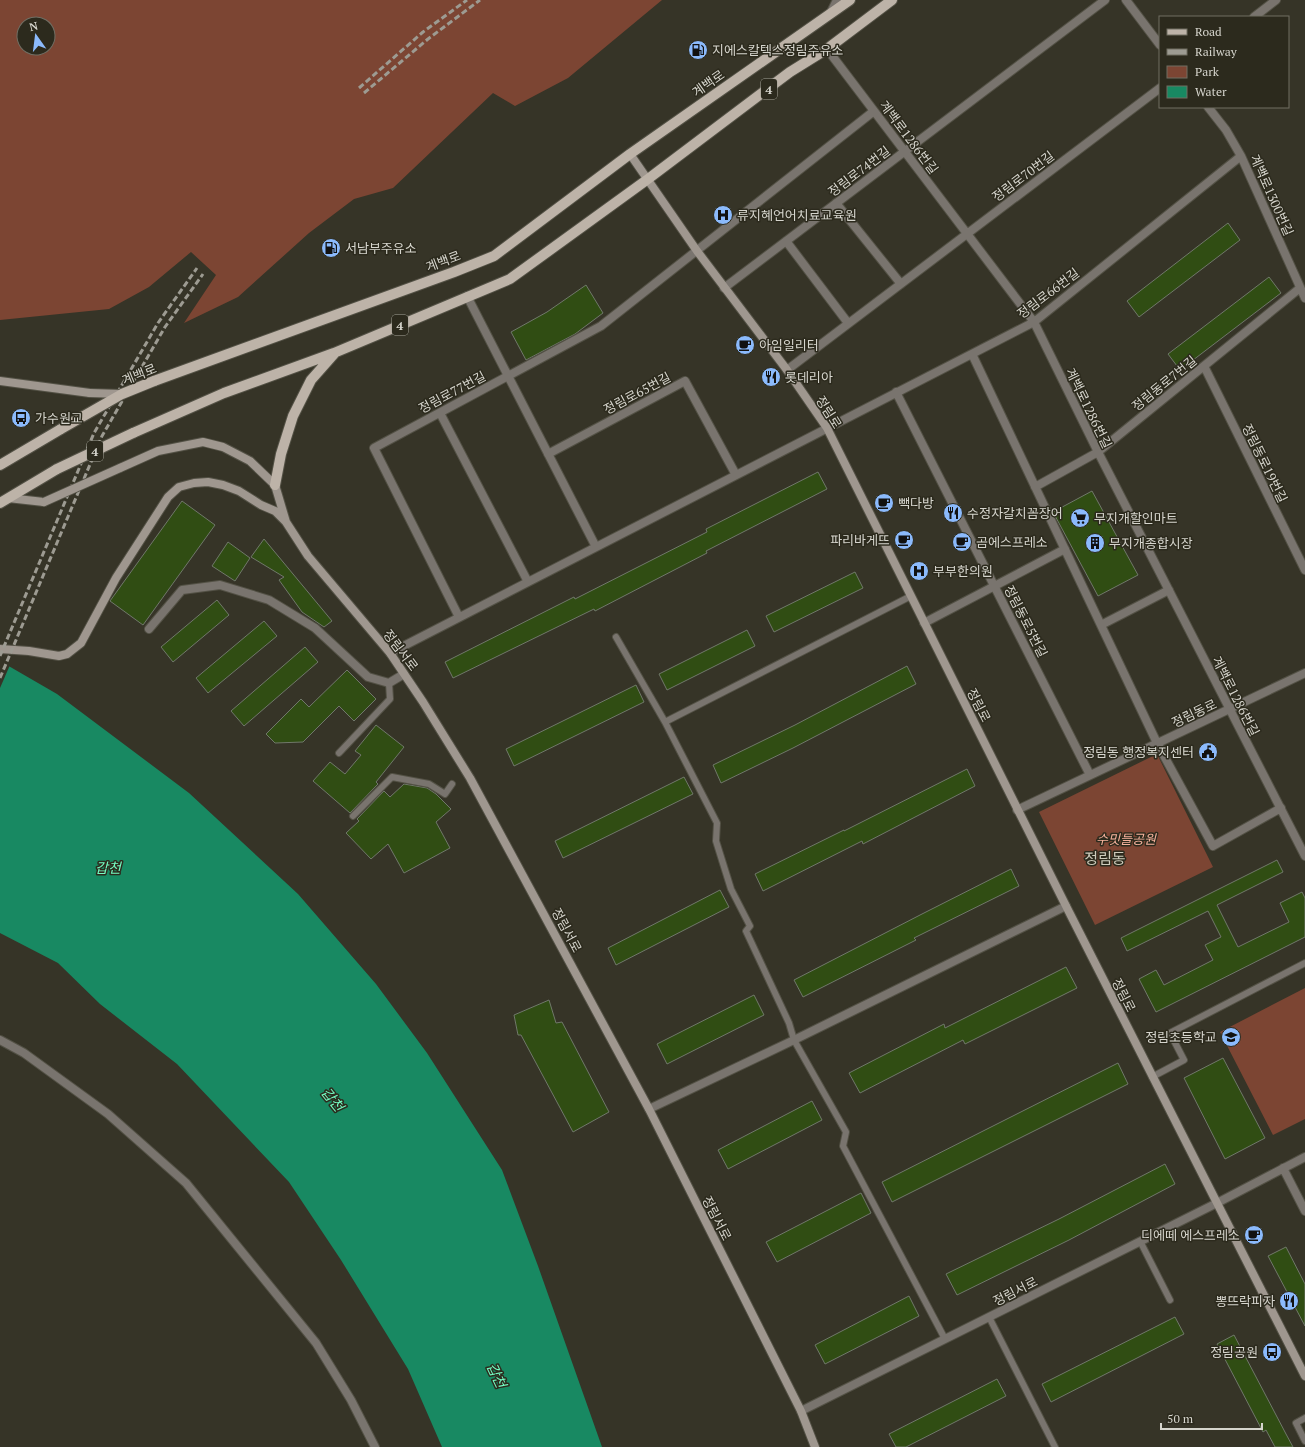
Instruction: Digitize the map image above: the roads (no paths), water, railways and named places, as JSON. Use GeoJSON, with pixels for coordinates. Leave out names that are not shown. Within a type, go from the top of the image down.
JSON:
{"type":"FeatureCollection","features":[{"type":"Feature","properties":{"kind":"main road","name":"계백로"},"geometry":{"type":"LineString","coordinates":[[0,465],[122,394],[494,256],[630,154],[850,0]]}},
{"type":"Feature","properties":{"kind":"main road","name":"4"},"geometry":{"type":"LineString","coordinates":[[4,501],[57,469],[133,433],[224,393],[334,353],[466,296],[510,279],[648,179],[790,72],[827,49],[892,0]]}},
{"type":"Feature","properties":{"kind":"main road","name":"정림로"},"geometry":{"type":"LineString","coordinates":[[630,154],[697,251],[787,370],[827,428],[1152,1077],[1305,1376]]}},
{"type":"Feature","properties":{"kind":"main road"},"geometry":{"type":"LineString","coordinates":[[275,485],[293,416],[311,380],[334,353]]}},
{"type":"Feature","properties":{"kind":"main road"},"geometry":{"type":"LineString","coordinates":[[0,381],[90,393],[122,394]]}},
{"type":"Feature","properties":{"kind":"main road"},"geometry":{"type":"LineString","coordinates":[[4,501],[44,502],[158,451],[204,442],[223,447],[250,460],[275,485]]}},
{"type":"Feature","properties":{"kind":"main road"},"geometry":{"type":"LineString","coordinates":[[0,649],[29,651],[59,656],[67,654],[81,643],[116,578],[168,497],[179,487],[194,483],[208,482],[223,485],[239,491],[260,505],[275,511],[286,522]]}},
{"type":"Feature","properties":{"kind":"main road","name":"정림서로"},"geometry":{"type":"LineString","coordinates":[[275,485],[286,522],[308,556],[390,652],[470,778],[649,1109],[802,1411],[815,1447]]}},
{"type":"Feature","properties":{"kind":"street"},"geometry":{"type":"LineString","coordinates":[[831,12],[837,0]]}},
{"type":"Feature","properties":{"kind":"street","name":"정림로74번길"},"geometry":{"type":"LineString","coordinates":[[724,288],[1105,0]]}},
{"type":"Feature","properties":{"kind":"street"},"geometry":{"type":"LineString","coordinates":[[1126,0],[1159,44]]}},
{"type":"Feature","properties":{"kind":"street"},"geometry":{"type":"LineString","coordinates":[[1255,16],[1276,0]]}},
{"type":"Feature","properties":{"kind":"street","name":"계백로1286번길"},"geometry":{"type":"LineString","coordinates":[[827,49],[1034,322],[1098,452],[1305,856]]}},
{"type":"Feature","properties":{"kind":"street","name":"정림로70번길"},"geometry":{"type":"LineString","coordinates":[[787,370],[1159,89]]}},
{"type":"Feature","properties":{"kind":"street","name":"계백로1300번길"},"geometry":{"type":"LineString","coordinates":[[1209,108],[1226,130],[1241,156],[1305,298]]}},
{"type":"Feature","properties":{"kind":"street"},"geometry":{"type":"LineString","coordinates":[[697,251],[874,111]]}},
{"type":"Feature","properties":{"kind":"street","name":"정림로66번길"},"geometry":{"type":"LineString","coordinates":[[827,428],[1034,322],[1241,156]]}},
{"type":"Feature","properties":{"kind":"street"},"geometry":{"type":"LineString","coordinates":[[836,203],[901,284]]}},
{"type":"Feature","properties":{"kind":"street"},"geometry":{"type":"LineString","coordinates":[[786,241],[848,324]]}},
{"type":"Feature","properties":{"kind":"street","name":"정림로77번길"},"geometry":{"type":"LineString","coordinates":[[459,617],[374,448],[601,326],[697,251]]}},
{"type":"Feature","properties":{"kind":"street","name":"정림동로7번길"},"geometry":{"type":"LineString","coordinates":[[1036,487],[1098,452],[1300,288]]}},
{"type":"Feature","properties":{"kind":"street"},"geometry":{"type":"LineString","coordinates":[[466,296],[596,547]]}},
{"type":"Feature","properties":{"kind":"street"},"geometry":{"type":"LineString","coordinates":[[972,354],[1157,743],[1213,846],[1281,808]]}},
{"type":"Feature","properties":{"kind":"street","name":"정림동로19번길"},"geometry":{"type":"LineString","coordinates":[[1204,366],[1305,570]]}},
{"type":"Feature","properties":{"kind":"street","name":"정림로65번길"},"geometry":{"type":"LineString","coordinates":[[548,454],[686,381],[736,475]]}},
{"type":"Feature","properties":{"kind":"street","name":"정림동로5번길"},"geometry":{"type":"LineString","coordinates":[[896,392],[1090,775]]}},
{"type":"Feature","properties":{"kind":"street"},"geometry":{"type":"LineString","coordinates":[[440,413],[528,582]]}},
{"type":"Feature","properties":{"kind":"street"},"geometry":{"type":"LineString","coordinates":[[390,652],[827,428]]}},
{"type":"Feature","properties":{"kind":"street"},"geometry":{"type":"LineString","coordinates":[[924,623],[1065,549]]}},
{"type":"Feature","properties":{"kind":"street"},"geometry":{"type":"LineString","coordinates":[[149,629],[182,590],[220,585],[269,600],[315,628],[368,677],[389,683],[404,674]]}},
{"type":"Feature","properties":{"kind":"street"},"geometry":{"type":"LineString","coordinates":[[1102,625],[1169,590]]}},
{"type":"Feature","properties":{"kind":"street","name":"정림동로"},"geometry":{"type":"LineString","coordinates":[[1018,810],[1305,673]]}},
{"type":"Feature","properties":{"kind":"street"},"geometry":{"type":"LineString","coordinates":[[649,1109],[794,1040],[1066,906]]}},
{"type":"Feature","properties":{"kind":"street"},"geometry":{"type":"LineString","coordinates":[[0,1040],[24,1053],[108,1114],[186,1183],[316,1344],[351,1400],[375,1447]]}},
{"type":"Feature","properties":{"kind":"street","name":"정림서로"},"geometry":{"type":"LineString","coordinates":[[802,1411],[1140,1242],[1305,1157]]}},
{"type":"Feature","properties":{"kind":"street"},"geometry":{"type":"LineString","coordinates":[[1283,1168],[1305,1211]]}},
{"type":"Feature","properties":{"kind":"lane"},"geometry":{"type":"LineString","coordinates":[[665,722],[911,596]]}},
{"type":"Feature","properties":{"kind":"lane"},"geometry":{"type":"LineString","coordinates":[[616,637],[665,722],[717,823],[716,841],[731,889],[750,926],[746,931],[789,1024],[794,1040],[846,1132],[843,1146],[945,1339]]}},
{"type":"Feature","properties":{"kind":"lane"},"geometry":{"type":"LineString","coordinates":[[339,753],[390,699],[389,683]]}},
{"type":"Feature","properties":{"kind":"lane"},"geometry":{"type":"LineString","coordinates":[[353,816],[392,777],[429,784],[445,794],[452,784]]}},
{"type":"Feature","properties":{"kind":"lane"},"geometry":{"type":"LineString","coordinates":[[1152,1077],[1184,1060],[1170,1033],[1305,963]]}},
{"type":"Feature","properties":{"kind":"lane"},"geometry":{"type":"LineString","coordinates":[[1140,1242],[1170,1300]]}},
{"type":"Feature","properties":{"kind":"lane"},"geometry":{"type":"LineString","coordinates":[[989,1317],[1055,1447]]}},
{"type":"Feature","properties":{"kind":"lane"},"geometry":{"type":"LineString","coordinates":[[1305,1418],[1296,1423],[1305,1441]]}},
{"type":"Feature","properties":{"kind":"water","name":"갑천"},"geometry":{"type":"Polygon","coordinates":[[[0,661],[57,694],[189,793],[298,894],[376,984],[427,1053],[502,1170],[538,1266],[602,1447],[442,1447],[408,1369],[341,1260],[289,1182],[177,1064],[100,1004],[58,963],[0,933],[0,661]]]}},
{"type":"Feature","properties":{"kind":"railway"},"geometry":{"type":"LineString","coordinates":[[359,88],[423,32],[467,0]]}},
{"type":"Feature","properties":{"kind":"railway"},"geometry":{"type":"LineString","coordinates":[[364,93],[428,39],[480,0]]}},
{"type":"Feature","properties":{"kind":"railway"},"geometry":{"type":"LineString","coordinates":[[0,656],[94,433],[158,323],[197,268]]}},
{"type":"Feature","properties":{"kind":"railway"},"geometry":{"type":"LineString","coordinates":[[0,678],[102,436],[165,327],[203,274]]}},
{"type":"Feature","properties":{"kind":"place","name":"지에스칼텍스정림주유소"},"geometry":{"type":"Point","coordinates":[698,50]}},
{"type":"Feature","properties":{"kind":"place","name":"류지혜언어치료교육원"},"geometry":{"type":"Point","coordinates":[723,215]}},
{"type":"Feature","properties":{"kind":"place","name":"서남부주유소"},"geometry":{"type":"Point","coordinates":[331,248]}},
{"type":"Feature","properties":{"kind":"place","name":"아임일리터"},"geometry":{"type":"Point","coordinates":[745,345]}},
{"type":"Feature","properties":{"kind":"place","name":"롯데리아"},"geometry":{"type":"Point","coordinates":[771,377]}},
{"type":"Feature","properties":{"kind":"place","name":"가수원교"},"geometry":{"type":"Point","coordinates":[21,418]}},
{"type":"Feature","properties":{"kind":"place","name":"빽다방"},"geometry":{"type":"Point","coordinates":[884,503]}},
{"type":"Feature","properties":{"kind":"place","name":"수정자갈치꼼장어"},"geometry":{"type":"Point","coordinates":[953,513]}},
{"type":"Feature","properties":{"kind":"place","name":"무지개할인마트"},"geometry":{"type":"Point","coordinates":[1080,518]}},
{"type":"Feature","properties":{"kind":"place","name":"파리바게뜨"},"geometry":{"type":"Point","coordinates":[904,540]}},
{"type":"Feature","properties":{"kind":"place","name":"곰에스프레소"},"geometry":{"type":"Point","coordinates":[962,542]}},
{"type":"Feature","properties":{"kind":"place","name":"무지개종합시장"},"geometry":{"type":"Point","coordinates":[1095,543]}},
{"type":"Feature","properties":{"kind":"place","name":"부부한의원"},"geometry":{"type":"Point","coordinates":[919,571]}},
{"type":"Feature","properties":{"kind":"place","name":"정림동 행정복지센터"},"geometry":{"type":"Point","coordinates":[1208,752]}},
{"type":"Feature","properties":{"kind":"place","name":"정림초등학교"},"geometry":{"type":"Point","coordinates":[1231,1037]}},
{"type":"Feature","properties":{"kind":"place","name":"디에떼 에스프레소"},"geometry":{"type":"Point","coordinates":[1254,1235]}},
{"type":"Feature","properties":{"kind":"place","name":"뽕뜨락피자"},"geometry":{"type":"Point","coordinates":[1289,1301]}},
{"type":"Feature","properties":{"kind":"place","name":"정림공원"},"geometry":{"type":"Point","coordinates":[1272,1352]}},
{"type":"Feature","properties":{"kind":"district","name":"정림동"},"geometry":{"type":"Point","coordinates":[1105,858]}},
{"type":"Feature","properties":{"kind":"park label","name":"수밋들공원"},"geometry":{"type":"Point","coordinates":[1126,839]}}]}
